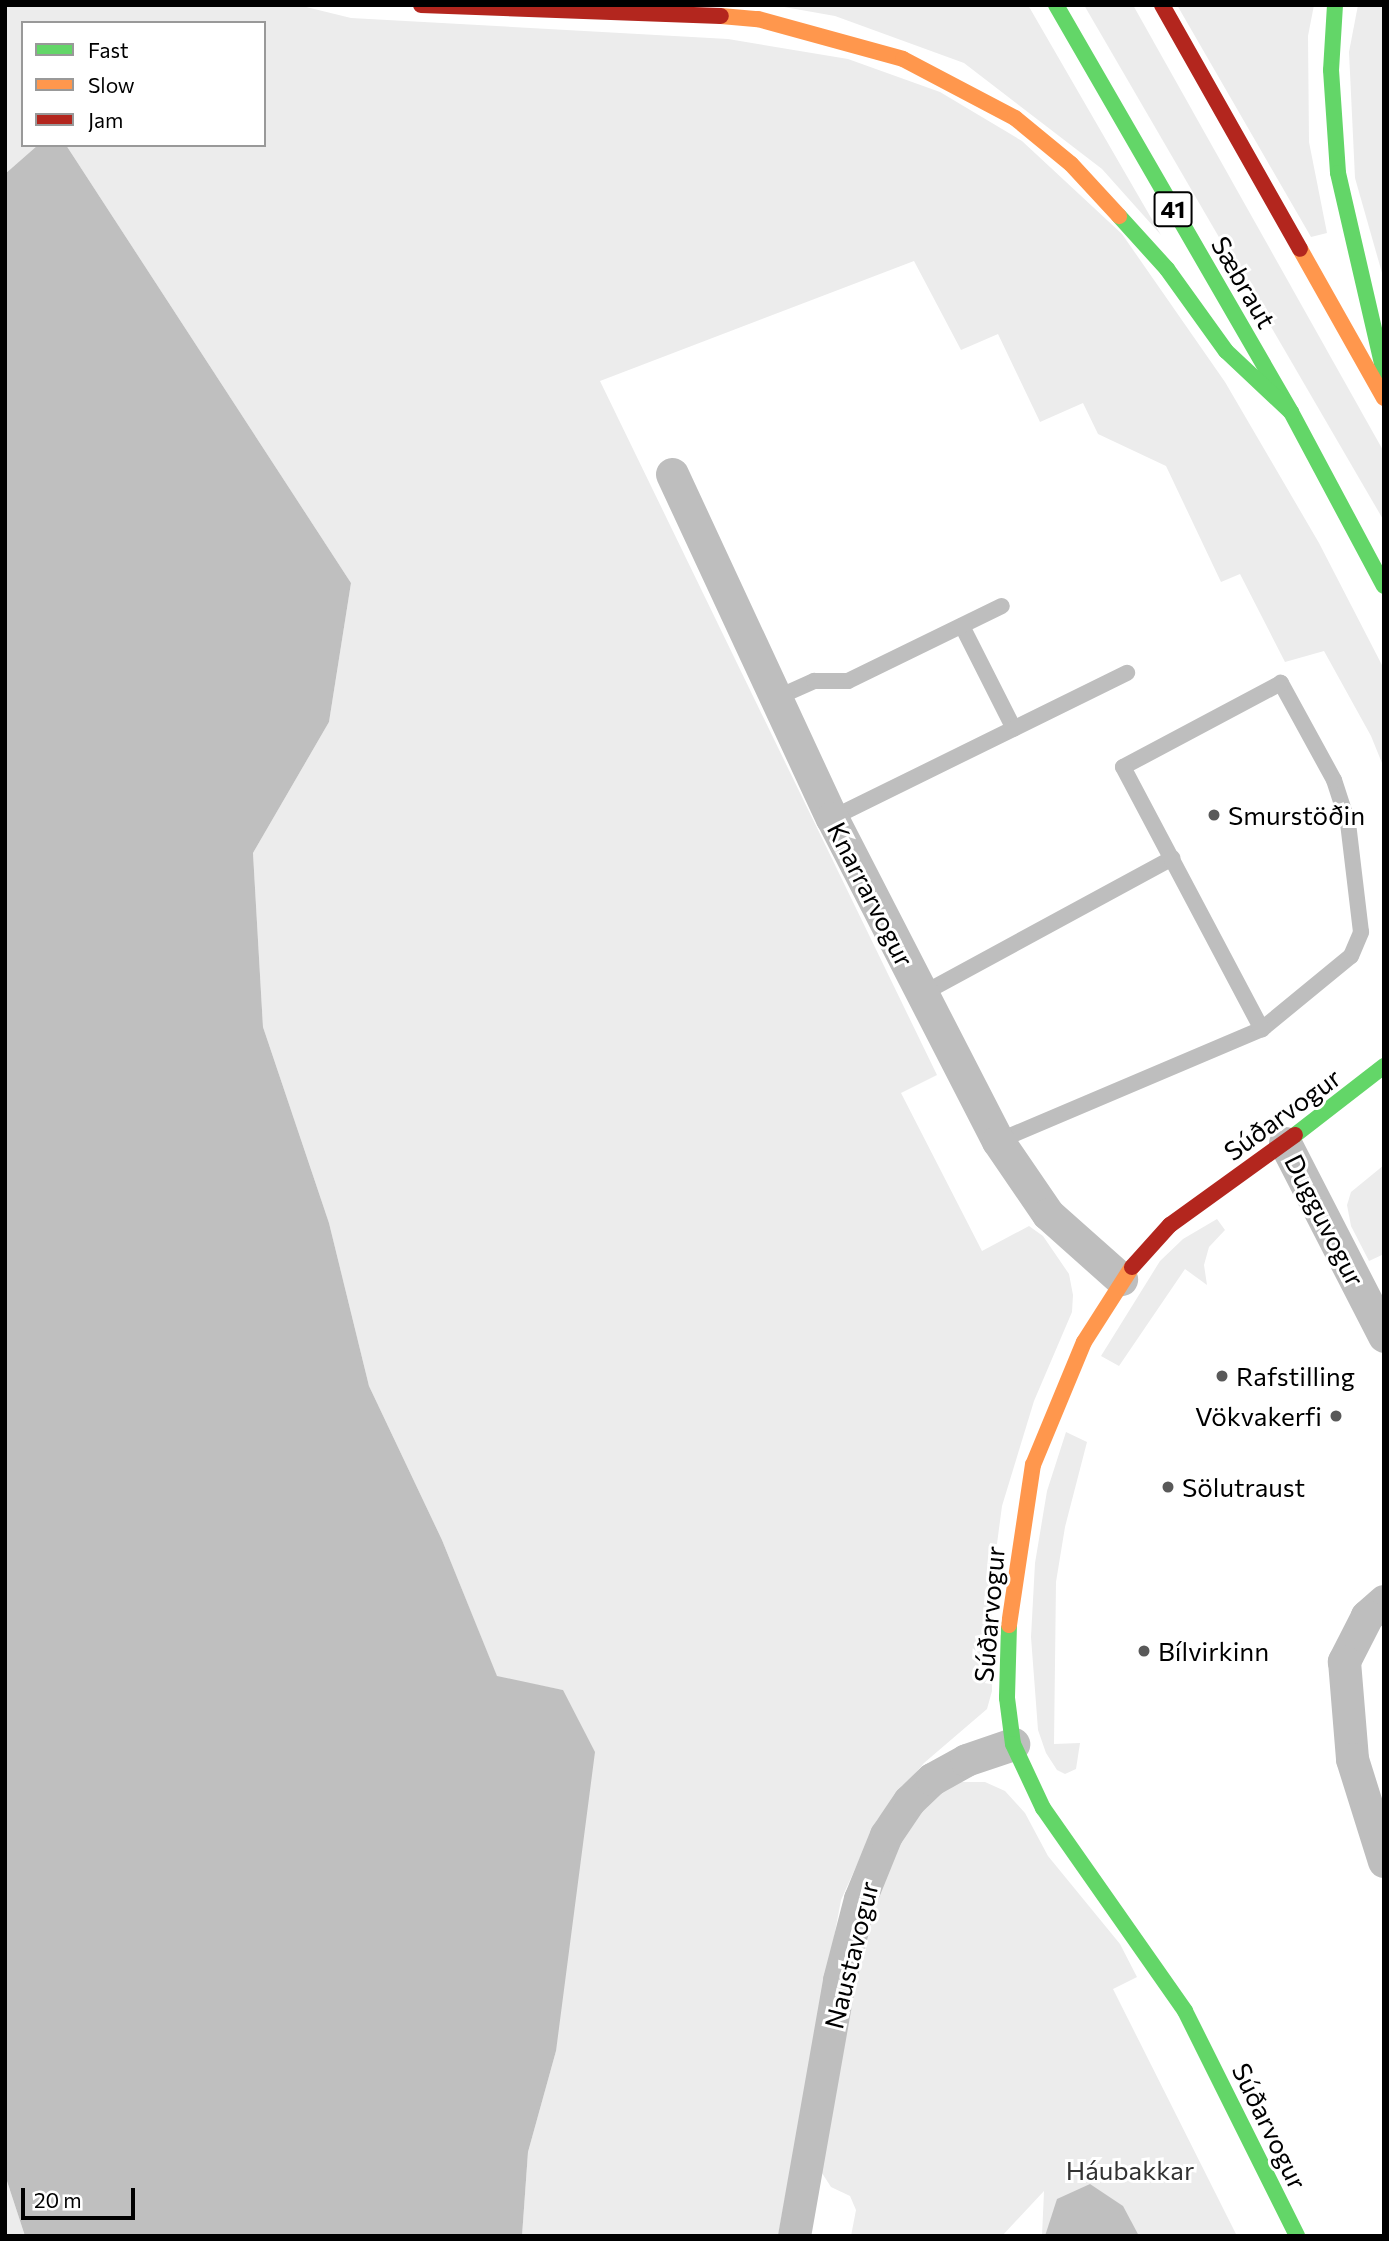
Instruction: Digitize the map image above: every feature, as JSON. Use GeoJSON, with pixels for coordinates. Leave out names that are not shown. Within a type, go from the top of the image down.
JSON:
{"type":"FeatureCollection","features":[{"type":"Feature","properties":{"kind":"main road"},"geometry":{"type":"LineString","coordinates":[[421,5],[637,10],[758,19],[914,64],[1015,118],[1071,164],[1167,269],[1226,351],[1291,412]]}},
{"type":"Feature","properties":{"kind":"main road","name":"Sæbraut"},"geometry":{"type":"LineString","coordinates":[[1056,5],[1291,412],[1384,586]]}},
{"type":"Feature","properties":{"kind":"main road"},"geometry":{"type":"LineString","coordinates":[[1162,5],[1384,398]]}},
{"type":"Feature","properties":{"kind":"main road"},"geometry":{"type":"LineString","coordinates":[[1335,5],[1331,69],[1338,173],[1384,372]]}},
{"type":"Feature","properties":{"kind":"main road","name":"Súðarvogur"},"geometry":{"type":"LineString","coordinates":[[1297,2236],[1185,2011],[1152,1958],[1071,1852],[1043,1808],[1013,1744],[1007,1698],[1008,1633],[1033,1465],[1084,1342],[1121,1279],[1170,1225],[1285,1143],[1384,1066]]}},
{"type":"Feature","properties":{"kind":"street","name":"Knarrarvogur"},"geometry":{"type":"LineString","coordinates":[[672,474],[832,818],[998,1142],[1048,1214],[1121,1279]]}},
{"type":"Feature","properties":{"kind":"street","name":"Dugguvogur"},"geometry":{"type":"LineString","coordinates":[[1285,1143],[1384,1336]]}},
{"type":"Feature","properties":{"kind":"street"},"geometry":{"type":"LineString","coordinates":[[1384,1601],[1367,1616],[1344,1661],[1352,1759],[1384,1861]]}},
{"type":"Feature","properties":{"kind":"street","name":"Naustavogur"},"geometry":{"type":"LineString","coordinates":[[794,2236],[839,1980],[860,1899],[886,1835],[909,1801],[932,1779],[966,1760],[1013,1744]]}},
{"type":"Feature","properties":{"kind":"lane"},"geometry":{"type":"LineString","coordinates":[[776,698],[814,681],[848,681],[1002,606]]}},
{"type":"Feature","properties":{"kind":"lane"},"geometry":{"type":"LineString","coordinates":[[962,626],[1014,729]]}},
{"type":"Feature","properties":{"kind":"lane"},"geometry":{"type":"LineString","coordinates":[[832,818],[1127,673]]}},
{"type":"Feature","properties":{"kind":"lane"},"geometry":{"type":"LineString","coordinates":[[998,1142],[1262,1029],[1351,956],[1361,932],[1348,823],[1334,780],[1281,683],[1123,767],[1262,1029]]}},
{"type":"Feature","properties":{"kind":"lane"},"geometry":{"type":"LineString","coordinates":[[922,994],[1172,858]]}},
{"type":"Feature","properties":{"kind":"green space"},"geometry":{"type":"Polygon","coordinates":[[[5,5],[298,5],[351,18],[728,39],[848,59],[940,92],[1022,141],[1122,234],[1225,382],[1319,543],[1384,669],[1384,768],[1371,736],[1324,651],[1285,662],[1240,574],[1221,582],[1166,466],[1098,434],[1083,403],[1040,422],[998,334],[961,350],[914,261],[600,381],[937,1075],[901,1093],[982,1251],[1029,1226],[1043,1236],[1069,1274],[1073,1295],[1072,1312],[1034,1401],[1002,1506],[991,1589],[992,1691],[987,1709],[924,1763],[877,1820],[841,1900],[778,2236],[522,2236],[528,2152],[556,2051],[563,1690],[497,1677],[442,1540],[369,1386],[329,1223],[263,1027],[253,853],[329,722],[351,583],[67,147],[266,147],[266,21],[21,21],[21,147],[36,147],[5,174],[5,5]]]}},
{"type":"Feature","properties":{"kind":"green space"},"geometry":{"type":"Polygon","coordinates":[[[773,5],[1028,5],[1161,235],[1102,169],[964,63],[835,16],[773,5]]]}},
{"type":"Feature","properties":{"kind":"green space"},"geometry":{"type":"Polygon","coordinates":[[[1084,5],[1133,5],[1384,452],[1384,521],[1084,5]]]}},
{"type":"Feature","properties":{"kind":"green space"},"geometry":{"type":"Polygon","coordinates":[[[1177,5],[1314,5],[1308,36],[1309,142],[1327,233],[1311,237],[1177,5]]]}},
{"type":"Feature","properties":{"kind":"green space"},"geometry":{"type":"Polygon","coordinates":[[[1358,5],[1384,5],[1384,280],[1355,178],[1349,52],[1358,5]]]}},
{"type":"Feature","properties":{"kind":"green space"},"geometry":{"type":"Polygon","coordinates":[[[1384,1165],[1384,1254],[1369,1261],[1351,1226],[1347,1205],[1351,1192],[1384,1165]]]}},
{"type":"Feature","properties":{"kind":"green space"},"geometry":{"type":"Polygon","coordinates":[[[1217,1219],[1225,1230],[1209,1247],[1204,1265],[1207,1285],[1185,1269],[1119,1366],[1101,1356],[1160,1261],[1183,1239],[1217,1219]]]}},
{"type":"Feature","properties":{"kind":"green space"},"geometry":{"type":"Polygon","coordinates":[[[1066,1432],[1087,1442],[1065,1527],[1056,1582],[1054,1744],[1080,1743],[1076,1769],[1065,1774],[1057,1770],[1046,1753],[1038,1730],[1031,1637],[1035,1563],[1047,1491],[1066,1432]]]}},
{"type":"Feature","properties":{"kind":"green space","name":"Háubakkar"},"geometry":{"type":"Polygon","coordinates":[[[957,1782],[985,1782],[1005,1791],[1025,1813],[1048,1856],[1120,1944],[1137,1977],[1113,1989],[1237,2236],[1042,2236],[1044,2191],[1002,2236],[851,2236],[856,2210],[850,2196],[831,2187],[820,2170],[846,2010],[894,1835],[928,1798],[957,1782]]]}},
{"type":"Feature","properties":{"kind":"green space"},"geometry":{"type":"Polygon","coordinates":[[[5,2175],[25,2236],[5,2236],[5,2175]]]}},
{"type":"Feature","properties":{"kind":"shaded area"},"geometry":{"type":"Polygon","coordinates":[[[36,147],[67,147],[351,583],[329,722],[253,853],[263,1027],[329,1223],[369,1386],[442,1540],[497,1676],[563,1690],[595,1752],[556,2051],[528,2152],[522,2236],[25,2236],[5,2175],[5,174],[36,147]]]}},
{"type":"Feature","properties":{"kind":"shaded area"},"geometry":{"type":"Polygon","coordinates":[[[1090,2184],[1123,2206],[1139,2236],[1045,2236],[1057,2199],[1090,2184]]]}},
{"type":"Feature","properties":{"kind":"traffic: fast"},"geometry":{"type":"LineString","coordinates":[[1056,5],[1291,412],[1384,586]]}},
{"type":"Feature","properties":{"kind":"traffic: fast"},"geometry":{"type":"LineString","coordinates":[[1335,5],[1331,70],[1338,173],[1384,372]]}},
{"type":"Feature","properties":{"kind":"traffic: fast"},"geometry":{"type":"LineString","coordinates":[[1119,216],[1167,269],[1226,351],[1291,412]]}},
{"type":"Feature","properties":{"kind":"traffic: fast"},"geometry":{"type":"LineString","coordinates":[[1295,1135],[1384,1066]]}},
{"type":"Feature","properties":{"kind":"traffic: fast"},"geometry":{"type":"LineString","coordinates":[[1009,1625],[1007,1698],[1013,1744],[1043,1808],[1185,2011],[1297,2236]]}},
{"type":"Feature","properties":{"kind":"traffic: slow"},"geometry":{"type":"LineString","coordinates":[[721,16],[758,19],[903,59],[1015,118],[1071,164],[1119,216]]}},
{"type":"Feature","properties":{"kind":"traffic: slow"},"geometry":{"type":"LineString","coordinates":[[1300,249],[1384,398]]}},
{"type":"Feature","properties":{"kind":"traffic: slow"},"geometry":{"type":"LineString","coordinates":[[1009,1625],[1033,1465],[1084,1342],[1132,1267]]}},
{"type":"Feature","properties":{"kind":"traffic: jam"},"geometry":{"type":"LineString","coordinates":[[421,5],[721,16]]}},
{"type":"Feature","properties":{"kind":"traffic: jam"},"geometry":{"type":"LineString","coordinates":[[1162,5],[1300,249]]}},
{"type":"Feature","properties":{"kind":"traffic: jam"},"geometry":{"type":"LineString","coordinates":[[1132,1267],[1170,1225],[1295,1135]]}},
{"type":"Feature","properties":{"kind":"place","name":"Smurstöðin"},"geometry":{"type":"Point","coordinates":[1214,815]}},
{"type":"Feature","properties":{"kind":"place","name":"Rafstilling"},"geometry":{"type":"Point","coordinates":[1222,1376]}},
{"type":"Feature","properties":{"kind":"place","name":"Vökvakerfi"},"geometry":{"type":"Point","coordinates":[1336,1416]}},
{"type":"Feature","properties":{"kind":"place","name":"Sölutraust"},"geometry":{"type":"Point","coordinates":[1168,1487]}},
{"type":"Feature","properties":{"kind":"place","name":"Bílvirkinn"},"geometry":{"type":"Point","coordinates":[1144,1651]}}]}
